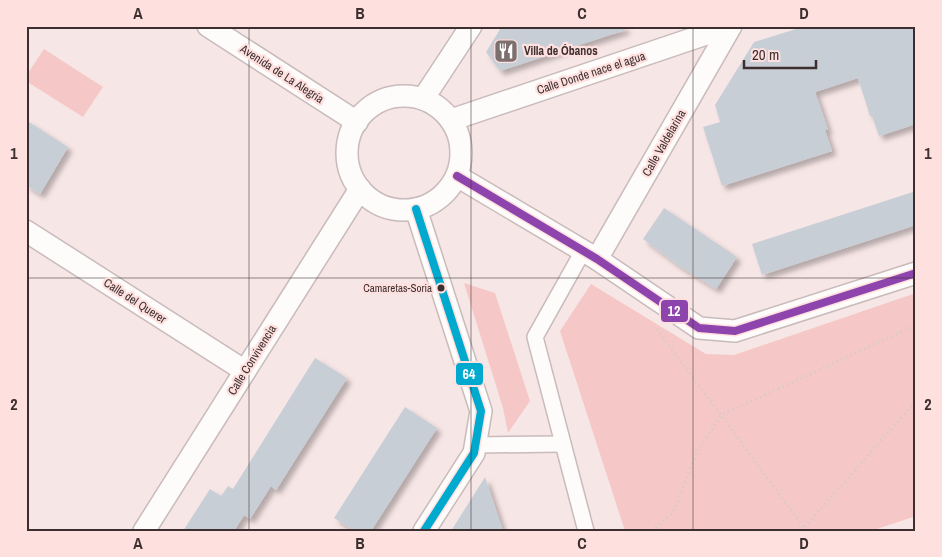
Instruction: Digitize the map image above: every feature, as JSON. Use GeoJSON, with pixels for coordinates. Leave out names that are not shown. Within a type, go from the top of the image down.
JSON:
{"type":"FeatureCollection","features":[{"type":"Feature","properties":{"kind":"street","name":"Avenida de La Alegría"},"geometry":{"type":"LineString","coordinates":[[208,26],[357,122]]}},
{"type":"Feature","properties":{"kind":"street"},"geometry":{"type":"LineString","coordinates":[[423,99],[471,26]]}},
{"type":"Feature","properties":{"kind":"street","name":"Calle Donde nace el agua"},"geometry":{"type":"LineString","coordinates":[[451,120],[731,26]]}},
{"type":"Feature","properties":{"kind":"street","name":"Calle Valdelarina"},"geometry":{"type":"LineString","coordinates":[[590,255],[731,26]]}},
{"type":"Feature","properties":{"kind":"street"},"geometry":{"type":"LineString","coordinates":[[405,96],[423,99],[439,107],[451,120],[460,137],[462,157],[457,176],[447,191],[433,202],[416,209],[400,210],[385,206],[372,199],[360,189],[351,173],[348,156],[349,138],[357,122],[369,108],[386,99],[405,96]]}},
{"type":"Feature","properties":{"kind":"street"},"geometry":{"type":"LineString","coordinates":[[457,176],[590,255],[698,328],[735,331],[916,273]]}},
{"type":"Feature","properties":{"kind":"street","name":"Calle Convivencia"},"geometry":{"type":"LineString","coordinates":[[144,531],[360,189]]}},
{"type":"Feature","properties":{"kind":"street"},"geometry":{"type":"LineString","coordinates":[[416,209],[480,411],[474,452],[424,531]]}},
{"type":"Feature","properties":{"kind":"street","name":"Calle del Querer"},"geometry":{"type":"LineString","coordinates":[[26,231],[245,371]]}},
{"type":"Feature","properties":{"kind":"street"},"geometry":{"type":"LineString","coordinates":[[586,531],[535,337],[590,255]]}},
{"type":"Feature","properties":{"kind":"street"},"geometry":{"type":"LineString","coordinates":[[475,445],[563,444]]}},
{"type":"Feature","properties":{"kind":"path"},"geometry":{"type":"LineString","coordinates":[[664,305],[652,321],[806,529],[916,401]]}},
{"type":"Feature","properties":{"kind":"path"},"geometry":{"type":"LineString","coordinates":[[652,531],[674,511],[697,452],[721,415],[916,325]]}},
{"type":"Feature","properties":{"kind":"shaded area"},"geometry":{"type":"Polygon","coordinates":[[[44,49],[103,87],[83,117],[26,81],[26,76],[44,49]]]}},
{"type":"Feature","properties":{"kind":"shaded area"},"geometry":{"type":"Polygon","coordinates":[[[464,283],[495,293],[530,401],[508,433],[503,408],[464,283]]]}},
{"type":"Feature","properties":{"kind":"shaded area"},"geometry":{"type":"Polygon","coordinates":[[[591,284],[706,354],[734,355],[916,293],[916,516],[871,531],[625,531],[560,331],[591,284]]]}},
{"type":"Feature","properties":{"kind":"building"},"geometry":{"type":"Polygon","coordinates":[[[502,26],[625,26],[625,30],[500,71],[486,52],[502,26]]]}},
{"type":"Feature","properties":{"kind":"building"},"geometry":{"type":"Polygon","coordinates":[[[806,26],[916,26],[916,124],[879,136],[872,116],[870,116],[858,78],[815,92],[828,130],[825,130],[832,151],[722,186],[703,127],[720,122],[715,105],[754,42],[806,26]]]}},
{"type":"Feature","properties":{"kind":"building"},"geometry":{"type":"Polygon","coordinates":[[[26,120],[68,147],[40,194],[26,185],[26,120]]]}},
{"type":"Feature","properties":{"kind":"building"},"geometry":{"type":"Polygon","coordinates":[[[916,191],[916,225],[762,275],[752,244],[916,191]]]}},
{"type":"Feature","properties":{"kind":"building"},"geometry":{"type":"Polygon","coordinates":[[[664,208],[737,257],[716,289],[678,265],[643,239],[664,208]]]}},
{"type":"Feature","properties":{"kind":"building"},"geometry":{"type":"Polygon","coordinates":[[[315,358],[347,378],[276,490],[271,486],[250,519],[244,515],[234,531],[183,531],[210,489],[221,496],[228,486],[233,489],[315,358]]]}},
{"type":"Feature","properties":{"kind":"building"},"geometry":{"type":"Polygon","coordinates":[[[405,407],[437,428],[371,531],[355,531],[334,518],[405,407]]]}},
{"type":"Feature","properties":{"kind":"building"},"geometry":{"type":"Polygon","coordinates":[[[485,477],[503,531],[451,531],[485,477]]]}},
{"type":"Feature","properties":{"kind":"transit line","name":"12"},"geometry":{"type":"LineString","coordinates":[[457,176],[597,259],[699,328],[735,331],[916,273]]}},
{"type":"Feature","properties":{"kind":"transit line","name":"64"},"geometry":{"type":"LineString","coordinates":[[416,209],[481,411],[474,453],[424,531]]}},
{"type":"Feature","properties":{"kind":"place","name":"Villa de Óbanos"},"geometry":{"type":"Point","coordinates":[506,51]}},
{"type":"Feature","properties":{"kind":"place","name":"Camaretas-Soria"},"geometry":{"type":"Point","coordinates":[441,288]}}]}
